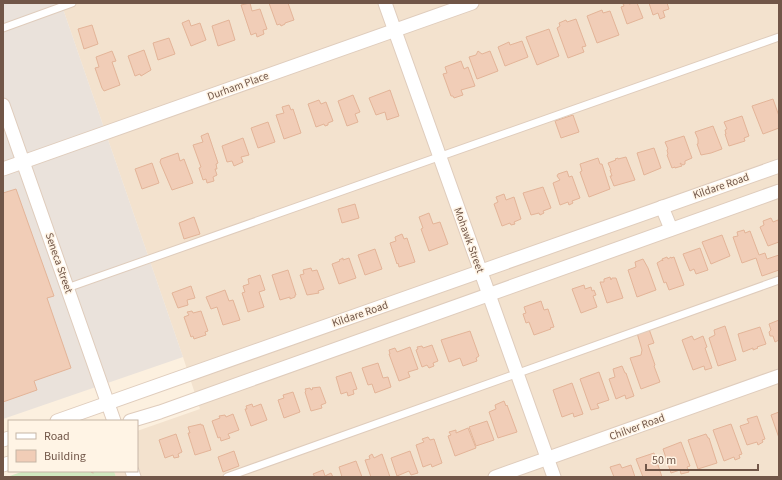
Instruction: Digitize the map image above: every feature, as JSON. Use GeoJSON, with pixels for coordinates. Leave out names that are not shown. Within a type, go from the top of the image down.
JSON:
{"type":"FeatureCollection","features":[{"type":"Feature","properties":{"kind":"street","name":"Mohawk Street"},"geometry":{"type":"LineString","coordinates":[[385,3],[554,477]]}},
{"type":"Feature","properties":{"kind":"street","name":"Durham Place"},"geometry":{"type":"LineString","coordinates":[[3,169],[472,3]]}},
{"type":"Feature","properties":{"kind":"street","name":"Seneca Street"},"geometry":{"type":"LineString","coordinates":[[3,105],[114,420]]}},
{"type":"Feature","properties":{"kind":"street","name":"Kildare Road"},"geometry":{"type":"LineString","coordinates":[[60,420],[779,166]]}},
{"type":"Feature","properties":{"kind":"street"},"geometry":{"type":"LineString","coordinates":[[133,420],[160,412],[779,191]]}},
{"type":"Feature","properties":{"kind":"street"},"geometry":{"type":"LineString","coordinates":[[662,207],[671,229]]}},
{"type":"Feature","properties":{"kind":"street","name":"Chilver Road"},"geometry":{"type":"LineString","coordinates":[[495,477],[779,376]]}},
{"type":"Feature","properties":{"kind":"lane"},"geometry":{"type":"LineString","coordinates":[[3,28],[72,3]]}},
{"type":"Feature","properties":{"kind":"lane"},"geometry":{"type":"LineString","coordinates":[[67,288],[779,37]]}},
{"type":"Feature","properties":{"kind":"lane"},"geometry":{"type":"LineString","coordinates":[[227,477],[779,280]]}},
{"type":"Feature","properties":{"kind":"shaded area"},"geometry":{"type":"Polygon","coordinates":[[[3,3],[61,3],[183,357],[3,419],[3,3]]]}},
{"type":"Feature","properties":{"kind":"shaded area"},"geometry":{"type":"Polygon","coordinates":[[[61,3],[779,3],[779,477],[116,477],[114,472],[138,472],[138,431],[200,409],[61,3]]]}},
{"type":"Feature","properties":{"kind":"green space"},"geometry":{"type":"Polygon","coordinates":[[[21,472],[114,472],[116,477],[7,477],[21,472]]]}},
{"type":"Feature","properties":{"kind":"building"},"geometry":{"type":"Polygon","coordinates":[[[250,3],[252,11],[260,9],[267,29],[263,30],[264,34],[257,37],[256,33],[251,35],[241,5],[250,3]]]}},
{"type":"Feature","properties":{"kind":"building"},"geometry":{"type":"Polygon","coordinates":[[[269,3],[288,3],[294,20],[281,26],[280,24],[277,25],[269,3]]]}},
{"type":"Feature","properties":{"kind":"building"},"geometry":{"type":"Polygon","coordinates":[[[637,3],[643,18],[627,24],[621,7],[624,6],[623,4],[637,3]]]}},
{"type":"Feature","properties":{"kind":"building"},"geometry":{"type":"Polygon","coordinates":[[[649,3],[667,3],[669,9],[663,11],[665,17],[660,19],[658,13],[653,15],[649,3]]]}},
{"type":"Feature","properties":{"kind":"building"},"geometry":{"type":"Polygon","coordinates":[[[602,10],[603,13],[610,11],[619,35],[597,43],[587,16],[602,10]]]}},
{"type":"Feature","properties":{"kind":"building"},"geometry":{"type":"Polygon","coordinates":[[[576,19],[586,46],[582,47],[584,52],[568,58],[557,28],[560,26],[559,23],[566,20],[567,22],[576,19]]]}},
{"type":"Feature","properties":{"kind":"building"},"geometry":{"type":"Polygon","coordinates":[[[189,20],[191,26],[200,23],[206,40],[191,46],[182,23],[189,20]]]}},
{"type":"Feature","properties":{"kind":"building"},"geometry":{"type":"Polygon","coordinates":[[[229,20],[235,40],[218,46],[212,26],[229,20]]]}},
{"type":"Feature","properties":{"kind":"building"},"geometry":{"type":"Polygon","coordinates":[[[92,25],[98,44],[84,49],[78,29],[92,25]]]}},
{"type":"Feature","properties":{"kind":"building"},"geometry":{"type":"Polygon","coordinates":[[[549,29],[559,56],[537,65],[526,37],[549,29]]]}},
{"type":"Feature","properties":{"kind":"building"},"geometry":{"type":"Polygon","coordinates":[[[169,38],[175,54],[158,60],[153,43],[169,38]]]}},
{"type":"Feature","properties":{"kind":"building"},"geometry":{"type":"Polygon","coordinates":[[[522,41],[528,57],[505,66],[498,47],[509,42],[510,45],[522,41]]]}},
{"type":"Feature","properties":{"kind":"building"},"geometry":{"type":"Polygon","coordinates":[[[144,50],[151,70],[141,76],[140,74],[135,76],[128,56],[144,50]]]}},
{"type":"Feature","properties":{"kind":"building"},"geometry":{"type":"Polygon","coordinates":[[[112,51],[116,61],[112,62],[120,85],[104,91],[95,68],[99,67],[96,57],[112,51]]]}},
{"type":"Feature","properties":{"kind":"building"},"geometry":{"type":"Polygon","coordinates":[[[478,51],[482,54],[490,51],[498,71],[477,79],[469,57],[476,55],[478,51]]]}},
{"type":"Feature","properties":{"kind":"building"},"geometry":{"type":"Polygon","coordinates":[[[461,61],[464,69],[468,67],[475,86],[461,90],[463,95],[454,98],[451,96],[443,74],[447,73],[445,67],[461,61]]]}},
{"type":"Feature","properties":{"kind":"building"},"geometry":{"type":"Polygon","coordinates":[[[390,90],[399,116],[387,120],[385,112],[376,115],[369,98],[390,90]]]}},
{"type":"Feature","properties":{"kind":"building"},"geometry":{"type":"Polygon","coordinates":[[[353,95],[360,112],[355,114],[358,122],[347,126],[338,101],[353,95]]]}},
{"type":"Feature","properties":{"kind":"building"},"geometry":{"type":"Polygon","coordinates":[[[773,99],[779,116],[779,128],[763,134],[752,106],[773,99]]]}},
{"type":"Feature","properties":{"kind":"building"},"geometry":{"type":"Polygon","coordinates":[[[319,100],[321,104],[326,102],[333,121],[328,123],[328,125],[325,126],[324,124],[316,127],[308,104],[319,100]]]}},
{"type":"Feature","properties":{"kind":"building"},"geometry":{"type":"Polygon","coordinates":[[[289,105],[291,110],[293,109],[301,133],[284,139],[276,115],[284,113],[282,107],[289,105]]]}},
{"type":"Feature","properties":{"kind":"building"},"geometry":{"type":"Polygon","coordinates":[[[573,115],[579,132],[561,138],[555,121],[573,115]]]}},
{"type":"Feature","properties":{"kind":"building"},"geometry":{"type":"Polygon","coordinates":[[[742,116],[749,136],[744,138],[745,141],[729,146],[725,134],[725,130],[727,129],[724,122],[742,116]]]}},
{"type":"Feature","properties":{"kind":"building"},"geometry":{"type":"Polygon","coordinates":[[[268,122],[275,142],[258,148],[251,128],[268,122]]]}},
{"type":"Feature","properties":{"kind":"building"},"geometry":{"type":"Polygon","coordinates":[[[713,126],[722,149],[701,155],[695,132],[713,126]]]}},
{"type":"Feature","properties":{"kind":"building"},"geometry":{"type":"Polygon","coordinates":[[[208,133],[218,163],[216,164],[217,169],[215,169],[217,175],[213,177],[214,181],[207,183],[206,179],[203,180],[199,168],[201,167],[193,145],[203,142],[201,136],[208,133]]]}},
{"type":"Feature","properties":{"kind":"building"},"geometry":{"type":"Polygon","coordinates":[[[684,136],[692,158],[685,161],[685,164],[683,165],[680,163],[682,166],[672,168],[667,155],[668,149],[665,142],[684,136]]]}},
{"type":"Feature","properties":{"kind":"building"},"geometry":{"type":"Polygon","coordinates":[[[243,138],[249,155],[241,157],[243,162],[234,166],[232,161],[227,162],[222,146],[243,138]]]}},
{"type":"Feature","properties":{"kind":"building"},"geometry":{"type":"Polygon","coordinates":[[[654,148],[661,168],[644,175],[637,153],[654,148]]]}},
{"type":"Feature","properties":{"kind":"building"},"geometry":{"type":"Polygon","coordinates":[[[178,153],[180,161],[184,159],[193,183],[172,190],[160,162],[161,159],[178,153]]]}},
{"type":"Feature","properties":{"kind":"building"},"geometry":{"type":"Polygon","coordinates":[[[626,157],[635,180],[614,186],[610,176],[612,176],[608,163],[618,158],[626,157]]]}},
{"type":"Feature","properties":{"kind":"building"},"geometry":{"type":"Polygon","coordinates":[[[598,158],[600,164],[602,164],[610,189],[589,197],[580,172],[582,171],[580,164],[598,158]]]}},
{"type":"Feature","properties":{"kind":"building"},"geometry":{"type":"Polygon","coordinates":[[[152,163],[159,183],[142,189],[135,169],[152,163]]]}},
{"type":"Feature","properties":{"kind":"building"},"geometry":{"type":"Polygon","coordinates":[[[567,171],[569,177],[572,176],[580,198],[572,201],[573,203],[569,205],[568,202],[560,205],[553,183],[560,180],[557,176],[558,174],[567,171]]]}},
{"type":"Feature","properties":{"kind":"building"},"geometry":{"type":"Polygon","coordinates":[[[543,187],[551,208],[543,211],[544,213],[540,215],[539,213],[531,215],[523,193],[543,187]]]}},
{"type":"Feature","properties":{"kind":"building"},"geometry":{"type":"Polygon","coordinates":[[[16,189],[54,296],[47,298],[71,368],[34,381],[37,390],[3,402],[3,193],[16,189]]]}},
{"type":"Feature","properties":{"kind":"building"},"geometry":{"type":"Polygon","coordinates":[[[504,194],[506,200],[514,197],[521,219],[514,222],[515,224],[511,225],[510,223],[502,226],[494,204],[498,202],[496,197],[504,194]]]}},
{"type":"Feature","properties":{"kind":"building"},"geometry":{"type":"Polygon","coordinates":[[[355,204],[359,218],[342,223],[338,209],[355,204]]]}},
{"type":"Feature","properties":{"kind":"building"},"geometry":{"type":"Polygon","coordinates":[[[429,213],[433,224],[440,222],[448,244],[429,251],[421,229],[423,228],[419,217],[429,213]]]}},
{"type":"Feature","properties":{"kind":"building"},"geometry":{"type":"Polygon","coordinates":[[[194,217],[200,234],[184,239],[179,223],[194,217]]]}},
{"type":"Feature","properties":{"kind":"building"},"geometry":{"type":"Polygon","coordinates":[[[771,218],[773,222],[778,220],[779,242],[768,246],[760,227],[764,225],[763,221],[771,218]]]}},
{"type":"Feature","properties":{"kind":"building"},"geometry":{"type":"Polygon","coordinates":[[[744,230],[745,233],[750,231],[759,255],[765,253],[767,259],[779,255],[779,270],[762,276],[756,258],[742,263],[733,237],[738,236],[737,232],[744,230]]]}},
{"type":"Feature","properties":{"kind":"building"},"geometry":{"type":"Polygon","coordinates":[[[402,234],[404,239],[407,238],[415,262],[399,267],[390,243],[396,241],[395,237],[402,234]]]}},
{"type":"Feature","properties":{"kind":"building"},"geometry":{"type":"Polygon","coordinates":[[[722,235],[730,256],[711,264],[702,242],[722,235]]]}},
{"type":"Feature","properties":{"kind":"building"},"geometry":{"type":"Polygon","coordinates":[[[700,248],[708,270],[696,274],[694,269],[690,271],[683,254],[700,248]]]}},
{"type":"Feature","properties":{"kind":"building"},"geometry":{"type":"Polygon","coordinates":[[[375,249],[382,269],[365,275],[358,255],[375,249]]]}},
{"type":"Feature","properties":{"kind":"building"},"geometry":{"type":"Polygon","coordinates":[[[667,257],[668,259],[674,257],[684,285],[669,290],[666,282],[664,283],[657,263],[662,260],[663,261],[662,259],[667,257]]]}},
{"type":"Feature","properties":{"kind":"building"},"geometry":{"type":"Polygon","coordinates":[[[343,258],[343,260],[349,258],[356,278],[339,284],[332,264],[343,258]]]}},
{"type":"Feature","properties":{"kind":"building"},"geometry":{"type":"Polygon","coordinates":[[[643,259],[656,290],[637,297],[628,270],[636,267],[635,262],[643,259]]]}},
{"type":"Feature","properties":{"kind":"building"},"geometry":{"type":"Polygon","coordinates":[[[311,268],[312,271],[317,270],[324,289],[318,291],[319,293],[307,295],[300,275],[304,274],[303,270],[311,268]]]}},
{"type":"Feature","properties":{"kind":"building"},"geometry":{"type":"Polygon","coordinates":[[[288,270],[296,295],[290,299],[290,297],[280,300],[272,275],[288,270]]]}},
{"type":"Feature","properties":{"kind":"building"},"geometry":{"type":"Polygon","coordinates":[[[260,275],[265,290],[259,292],[264,307],[248,312],[242,293],[245,292],[243,286],[249,284],[248,279],[260,275]]]}},
{"type":"Feature","properties":{"kind":"building"},"geometry":{"type":"Polygon","coordinates":[[[610,277],[611,280],[612,278],[616,278],[623,298],[607,303],[600,282],[604,282],[604,279],[610,277]]]}},
{"type":"Feature","properties":{"kind":"building"},"geometry":{"type":"Polygon","coordinates":[[[584,285],[585,289],[591,287],[592,291],[594,290],[596,295],[593,296],[597,307],[581,313],[572,289],[584,285]]]}},
{"type":"Feature","properties":{"kind":"building"},"geometry":{"type":"Polygon","coordinates":[[[191,286],[195,298],[187,300],[188,305],[178,308],[172,293],[191,286]]]}},
{"type":"Feature","properties":{"kind":"building"},"geometry":{"type":"Polygon","coordinates":[[[225,290],[229,301],[233,300],[240,320],[223,325],[217,307],[211,309],[206,297],[225,290]]]}},
{"type":"Feature","properties":{"kind":"building"},"geometry":{"type":"Polygon","coordinates":[[[541,301],[544,310],[548,309],[554,327],[534,335],[529,322],[526,323],[523,314],[526,313],[524,307],[541,301]]]}},
{"type":"Feature","properties":{"kind":"building"},"geometry":{"type":"Polygon","coordinates":[[[192,311],[193,313],[201,311],[208,331],[205,332],[206,335],[194,339],[193,336],[191,337],[184,317],[189,315],[187,312],[192,311]]]}},
{"type":"Feature","properties":{"kind":"building"},"geometry":{"type":"Polygon","coordinates":[[[779,320],[779,340],[775,342],[773,336],[770,336],[769,332],[771,330],[769,324],[779,320]]]}},
{"type":"Feature","properties":{"kind":"building"},"geometry":{"type":"Polygon","coordinates":[[[725,326],[736,360],[718,366],[709,338],[715,335],[714,330],[725,326]]]}},
{"type":"Feature","properties":{"kind":"building"},"geometry":{"type":"Polygon","coordinates":[[[760,327],[766,344],[753,350],[753,348],[743,352],[738,334],[760,327]]]}},
{"type":"Feature","properties":{"kind":"building"},"geometry":{"type":"Polygon","coordinates":[[[649,329],[654,343],[648,345],[660,382],[641,389],[630,358],[641,355],[642,350],[637,333],[649,329]]]}},
{"type":"Feature","properties":{"kind":"building"},"geometry":{"type":"Polygon","coordinates":[[[470,331],[479,356],[476,358],[477,361],[463,366],[460,358],[449,362],[441,340],[470,331]]]}},
{"type":"Feature","properties":{"kind":"building"},"geometry":{"type":"Polygon","coordinates":[[[692,336],[694,340],[703,336],[707,347],[705,348],[712,368],[705,370],[704,366],[693,370],[682,340],[692,336]]]}},
{"type":"Feature","properties":{"kind":"building"},"geometry":{"type":"Polygon","coordinates":[[[432,345],[438,361],[433,363],[434,366],[429,368],[427,365],[422,367],[416,350],[418,349],[417,347],[422,346],[423,348],[432,345]]]}},
{"type":"Feature","properties":{"kind":"building"},"geometry":{"type":"Polygon","coordinates":[[[410,347],[418,369],[408,372],[410,377],[399,381],[389,354],[389,350],[395,348],[397,352],[410,347]]]}},
{"type":"Feature","properties":{"kind":"building"},"geometry":{"type":"Polygon","coordinates":[[[378,363],[383,378],[388,377],[391,387],[375,393],[372,384],[368,385],[362,368],[378,363]]]}},
{"type":"Feature","properties":{"kind":"building"},"geometry":{"type":"Polygon","coordinates":[[[622,366],[634,396],[626,399],[625,395],[616,399],[609,379],[615,377],[613,369],[622,366]]]}},
{"type":"Feature","properties":{"kind":"building"},"geometry":{"type":"Polygon","coordinates":[[[351,372],[357,389],[353,390],[354,394],[348,396],[347,392],[341,394],[336,377],[351,372]]]}},
{"type":"Feature","properties":{"kind":"building"},"geometry":{"type":"Polygon","coordinates":[[[599,372],[609,400],[597,404],[599,408],[591,410],[580,379],[599,372]]]}},
{"type":"Feature","properties":{"kind":"building"},"geometry":{"type":"Polygon","coordinates":[[[572,383],[583,414],[574,417],[573,413],[562,417],[553,390],[572,383]]]}},
{"type":"Feature","properties":{"kind":"building"},"geometry":{"type":"Polygon","coordinates":[[[320,387],[326,403],[321,405],[322,408],[311,411],[305,389],[310,388],[311,390],[313,389],[312,388],[320,387]]]}},
{"type":"Feature","properties":{"kind":"building"},"geometry":{"type":"Polygon","coordinates":[[[293,392],[300,412],[284,418],[278,400],[284,398],[283,395],[293,392]]]}},
{"type":"Feature","properties":{"kind":"building"},"geometry":{"type":"Polygon","coordinates":[[[504,401],[506,406],[507,405],[517,432],[498,438],[489,412],[496,409],[495,405],[504,401]]]}},
{"type":"Feature","properties":{"kind":"building"},"geometry":{"type":"Polygon","coordinates":[[[252,404],[253,407],[261,404],[267,420],[251,426],[245,409],[247,409],[246,406],[252,404]]]}},
{"type":"Feature","properties":{"kind":"building"},"geometry":{"type":"Polygon","coordinates":[[[779,412],[779,438],[771,415],[779,412]]]}},
{"type":"Feature","properties":{"kind":"building"},"geometry":{"type":"Polygon","coordinates":[[[233,414],[239,430],[228,434],[230,438],[221,441],[220,437],[218,438],[212,421],[220,418],[219,416],[225,415],[226,417],[233,414]]]}},
{"type":"Feature","properties":{"kind":"building"},"geometry":{"type":"Polygon","coordinates":[[[757,416],[765,439],[758,445],[757,442],[747,445],[740,426],[749,423],[747,419],[757,416]]]}},
{"type":"Feature","properties":{"kind":"building"},"geometry":{"type":"Polygon","coordinates":[[[487,421],[494,440],[476,446],[469,427],[487,421]]]}},
{"type":"Feature","properties":{"kind":"building"},"geometry":{"type":"Polygon","coordinates":[[[201,424],[203,425],[211,450],[195,455],[188,433],[190,433],[188,427],[201,424]]]}},
{"type":"Feature","properties":{"kind":"building"},"geometry":{"type":"Polygon","coordinates":[[[731,424],[742,454],[739,455],[740,458],[735,460],[734,457],[724,461],[713,430],[731,424]]]}},
{"type":"Feature","properties":{"kind":"building"},"geometry":{"type":"Polygon","coordinates":[[[468,428],[476,448],[455,456],[448,436],[451,435],[449,432],[456,430],[456,433],[468,428]]]}},
{"type":"Feature","properties":{"kind":"building"},"geometry":{"type":"Polygon","coordinates":[[[176,434],[182,452],[178,454],[179,457],[174,458],[173,455],[165,458],[159,440],[176,434]]]}},
{"type":"Feature","properties":{"kind":"building"},"geometry":{"type":"Polygon","coordinates":[[[706,434],[709,438],[717,463],[698,469],[688,440],[706,434]]]}},
{"type":"Feature","properties":{"kind":"building"},"geometry":{"type":"Polygon","coordinates":[[[428,437],[430,440],[434,439],[442,463],[432,467],[431,464],[423,467],[416,445],[424,442],[422,439],[428,437]]]}},
{"type":"Feature","properties":{"kind":"building"},"geometry":{"type":"Polygon","coordinates":[[[681,442],[690,466],[687,467],[689,472],[681,474],[680,470],[671,473],[663,449],[681,442]]]}},
{"type":"Feature","properties":{"kind":"building"},"geometry":{"type":"Polygon","coordinates":[[[234,451],[239,466],[223,472],[218,457],[234,451]]]}},
{"type":"Feature","properties":{"kind":"building"},"geometry":{"type":"Polygon","coordinates":[[[410,451],[418,473],[411,475],[409,471],[397,476],[391,458],[410,451]]]}},
{"type":"Feature","properties":{"kind":"building"},"geometry":{"type":"Polygon","coordinates":[[[654,453],[662,477],[643,477],[636,459],[654,453]]]}},
{"type":"Feature","properties":{"kind":"building"},"geometry":{"type":"Polygon","coordinates":[[[372,454],[374,458],[382,454],[390,477],[371,477],[365,460],[370,459],[369,456],[372,454]]]}},
{"type":"Feature","properties":{"kind":"building"},"geometry":{"type":"Polygon","coordinates":[[[356,461],[362,477],[342,477],[339,467],[356,461]]]}},
{"type":"Feature","properties":{"kind":"building"},"geometry":{"type":"Polygon","coordinates":[[[620,464],[622,468],[631,465],[635,477],[614,477],[610,467],[620,464]]]}},
{"type":"Feature","properties":{"kind":"building"},"geometry":{"type":"Polygon","coordinates":[[[323,470],[325,476],[331,473],[333,477],[315,477],[313,474],[323,470]]]}}]}
